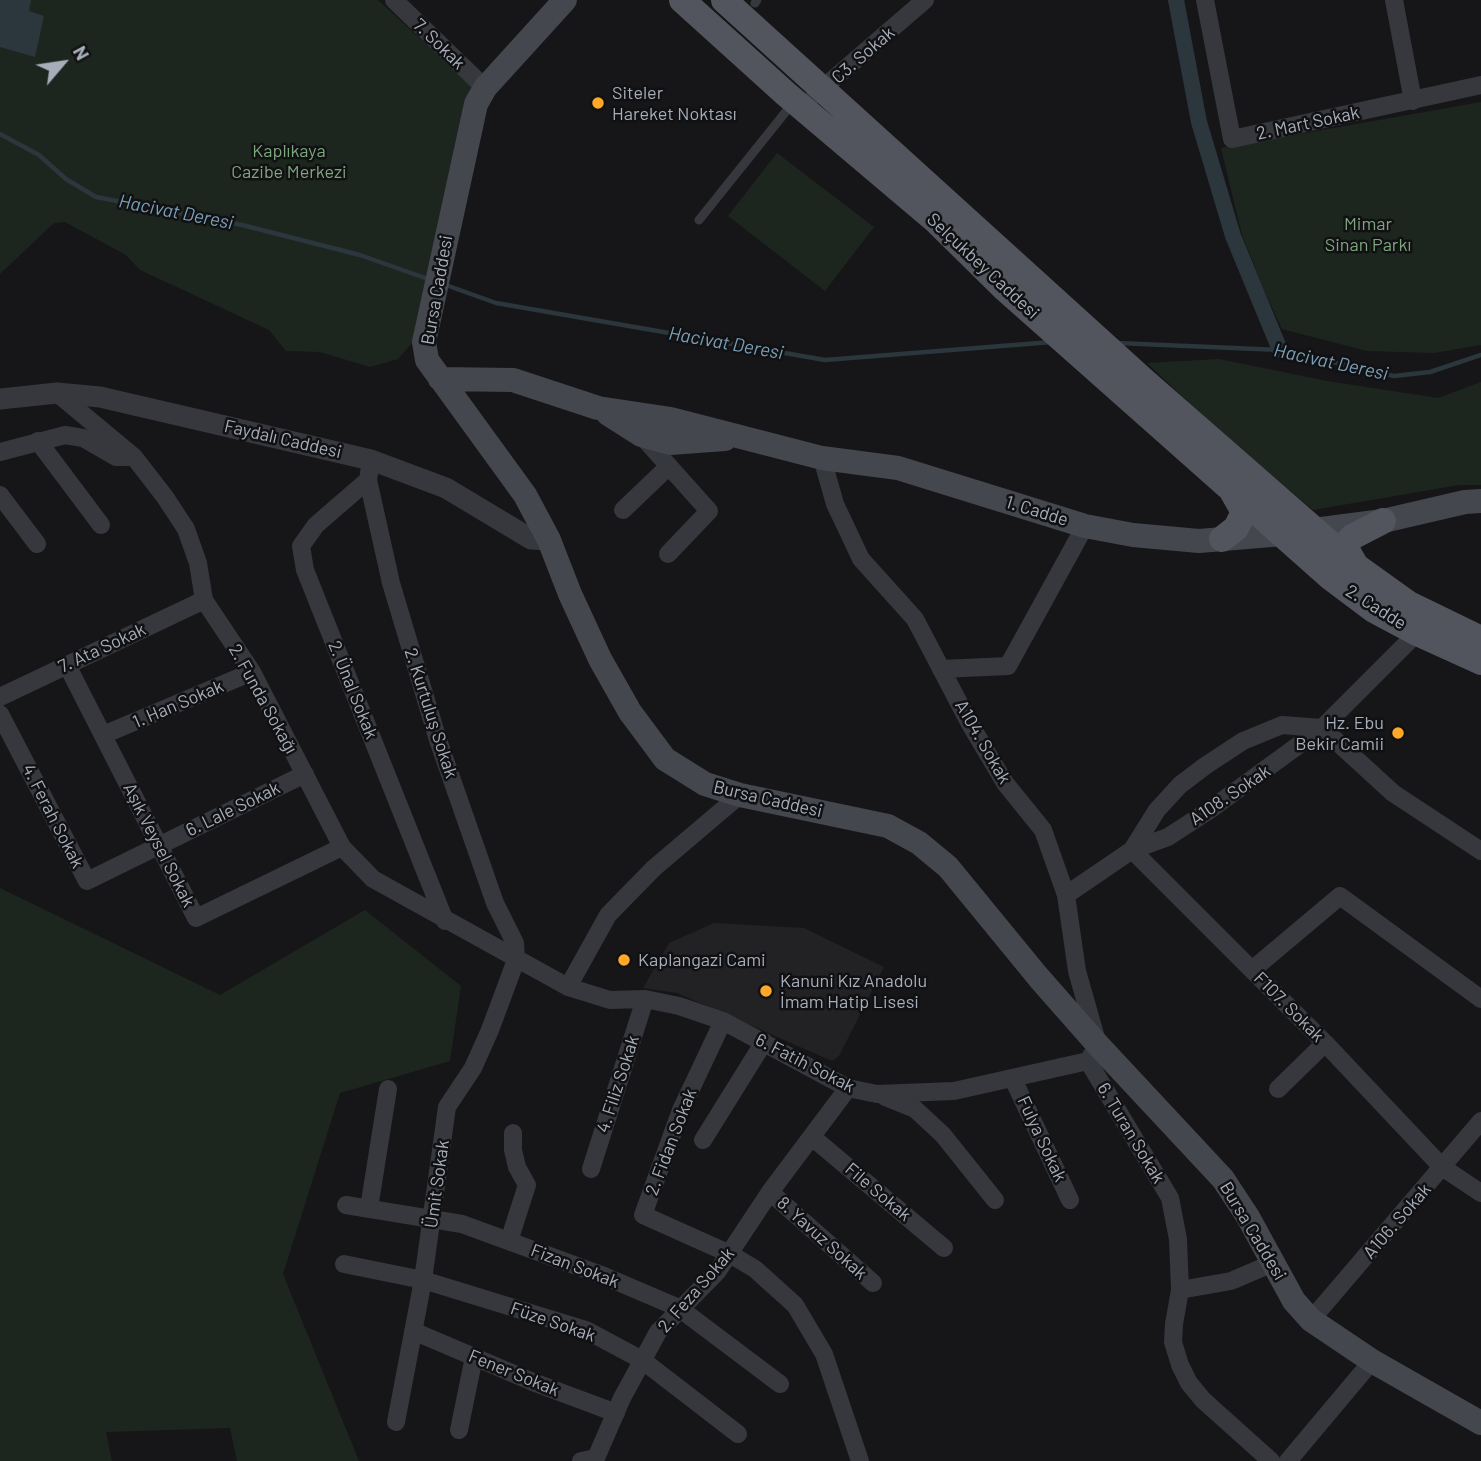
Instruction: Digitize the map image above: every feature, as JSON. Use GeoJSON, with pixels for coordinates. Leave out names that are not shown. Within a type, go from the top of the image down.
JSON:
{"type":"FeatureCollection","features":[{"type":"Feature","properties":{"kind":"main road","name":"Bursa Caddesi"},"geometry":{"type":"LineString","coordinates":[[565,0],[485,88],[477,104],[424,342],[427,360],[526,495],[550,540],[570,594],[600,659],[631,712],[665,759],[705,784],[740,795],[888,826],[919,843],[948,867],[1039,978],[1093,1053],[1223,1179],[1293,1301],[1311,1320],[1372,1362],[1481,1423]]}},
{"type":"Feature","properties":{"kind":"main road","name":"Selçukbey Caddesi"},"geometry":{"type":"LineString","coordinates":[[682,0],[795,101],[1027,273],[1226,484],[1283,534]]}},
{"type":"Feature","properties":{"kind":"main road","name":"Selçukbey Caddesi"},"geometry":{"type":"LineString","coordinates":[[724,0],[823,90],[945,214],[1004,288],[1315,530]]}},
{"type":"Feature","properties":{"kind":"main road"},"geometry":{"type":"LineString","coordinates":[[440,379],[513,380],[598,408],[641,435],[670,443],[742,438]]}},
{"type":"Feature","properties":{"kind":"main road","name":"1. Cadde"},"geometry":{"type":"LineString","coordinates":[[598,408],[671,419],[822,458],[898,468],[1085,526],[1133,535],[1199,541],[1283,534],[1383,521],[1465,502],[1481,501]]}},
{"type":"Feature","properties":{"kind":"main road"},"geometry":{"type":"LineString","coordinates":[[1222,539],[1236,528],[1244,512],[1226,484]]}},
{"type":"Feature","properties":{"kind":"main road"},"geometry":{"type":"LineString","coordinates":[[1356,566],[1348,552],[1347,543],[1352,537],[1383,521]]}},
{"type":"Feature","properties":{"kind":"main road","name":"2. Cadde"},"geometry":{"type":"LineString","coordinates":[[1315,530],[1356,566],[1409,604],[1481,639]]}},
{"type":"Feature","properties":{"kind":"main road","name":"2. Cadde"},"geometry":{"type":"LineString","coordinates":[[1283,534],[1330,577],[1374,610],[1481,662]]}},
{"type":"Feature","properties":{"kind":"street","name":"7. Sokak"},"geometry":{"type":"LineString","coordinates":[[394,0],[485,88]]}},
{"type":"Feature","properties":{"kind":"street","name":"C3. Sokak"},"geometry":{"type":"LineString","coordinates":[[795,101],[811,97],[823,90],[925,0]]}},
{"type":"Feature","properties":{"kind":"street","name":"2. Mart Sokak"},"geometry":{"type":"LineString","coordinates":[[1205,0],[1232,139],[1481,85]]}},
{"type":"Feature","properties":{"kind":"street"},"geometry":{"type":"LineString","coordinates":[[1394,0],[1413,101]]}},
{"type":"Feature","properties":{"kind":"street","name":"Faydalı Caddesi"},"geometry":{"type":"LineString","coordinates":[[0,399],[57,393],[100,397],[446,488],[531,539],[550,540]]}},
{"type":"Feature","properties":{"kind":"street","name":"2. Funda Sokağı"},"geometry":{"type":"LineString","coordinates":[[57,393],[134,457],[186,529],[198,564],[204,600],[252,672],[342,847],[373,879],[516,960]]}},
{"type":"Feature","properties":{"kind":"street"},"geometry":{"type":"LineString","coordinates":[[0,452],[65,435],[83,439],[116,457],[134,457]]}},
{"type":"Feature","properties":{"kind":"street"},"geometry":{"type":"LineString","coordinates":[[641,435],[709,511],[668,554]]}},
{"type":"Feature","properties":{"kind":"street"},"geometry":{"type":"LineString","coordinates":[[38,441],[101,525]]}},
{"type":"Feature","properties":{"kind":"street","name":"A104. Sokak"},"geometry":{"type":"LineString","coordinates":[[822,458],[835,504],[861,559],[915,619],[970,724],[1005,783],[1043,830],[1066,895],[1093,1053]]}},
{"type":"Feature","properties":{"kind":"street"},"geometry":{"type":"LineString","coordinates":[[623,510],[669,466]]}},
{"type":"Feature","properties":{"kind":"street","name":"2. Ünal Sokak"},"geometry":{"type":"LineString","coordinates":[[370,470],[316,525],[301,546],[305,570],[446,921]]}},
{"type":"Feature","properties":{"kind":"street","name":"2. Kurtuluş Sokak"},"geometry":{"type":"LineString","coordinates":[[370,470],[391,583],[438,740],[495,903],[515,943],[516,960]]}},
{"type":"Feature","properties":{"kind":"street"},"geometry":{"type":"LineString","coordinates":[[0,495],[37,544]]}},
{"type":"Feature","properties":{"kind":"street"},"geometry":{"type":"LineString","coordinates":[[941,669],[1008,666],[1085,526]]}},
{"type":"Feature","properties":{"kind":"street","name":"7. Ata Sokak"},"geometry":{"type":"LineString","coordinates":[[0,697],[204,600]]}},
{"type":"Feature","properties":{"kind":"street","name":"A108. Sokak"},"geometry":{"type":"LineString","coordinates":[[1066,895],[1132,850],[1168,837],[1275,765],[1322,728],[1417,633]]}},
{"type":"Feature","properties":{"kind":"street","name":"Aşık Veysel Sokak"},"geometry":{"type":"LineString","coordinates":[[66,665],[196,918],[342,847]]}},
{"type":"Feature","properties":{"kind":"street","name":"1. Han Sokak"},"geometry":{"type":"LineString","coordinates":[[103,735],[252,672]]}},
{"type":"Feature","properties":{"kind":"street","name":"4. Ferah Sokak"},"geometry":{"type":"LineString","coordinates":[[0,714],[87,881]]}},
{"type":"Feature","properties":{"kind":"street","name":"A108. Sokak"},"geometry":{"type":"LineString","coordinates":[[1132,850],[1157,810],[1180,786],[1243,741],[1282,725],[1322,728]]}},
{"type":"Feature","properties":{"kind":"street"},"geometry":{"type":"LineString","coordinates":[[1322,728],[1393,793],[1481,850]]}},
{"type":"Feature","properties":{"kind":"street","name":"6. Lale Sokak"},"geometry":{"type":"LineString","coordinates":[[87,881],[305,774]]}},
{"type":"Feature","properties":{"kind":"street"},"geometry":{"type":"LineString","coordinates":[[568,987],[608,915],[654,868],[740,795]]}},
{"type":"Feature","properties":{"kind":"street","name":"F107. Sokak"},"geometry":{"type":"LineString","coordinates":[[1132,850],[1325,1043],[1442,1167],[1481,1193]]}},
{"type":"Feature","properties":{"kind":"street"},"geometry":{"type":"LineString","coordinates":[[1252,970],[1340,896],[1481,999]]}},
{"type":"Feature","properties":{"kind":"street","name":"6. Fatih Sokak"},"geometry":{"type":"LineString","coordinates":[[516,960],[568,987],[610,1000],[645,999],[679,1006],[723,1021],[848,1088],[877,1094],[954,1091],[1013,1079],[1093,1053]]}},
{"type":"Feature","properties":{"kind":"street","name":"Ümit Sokak"},"geometry":{"type":"LineString","coordinates":[[396,1422],[423,1280],[447,1107],[478,1056],[516,960]]}},
{"type":"Feature","properties":{"kind":"street","name":"4. Filiz Sokak"},"geometry":{"type":"LineString","coordinates":[[591,1169],[645,999]]}},
{"type":"Feature","properties":{"kind":"street","name":"2. Fidan Sokak"},"geometry":{"type":"LineString","coordinates":[[723,1021],[681,1110],[643,1215],[730,1255]]}},
{"type":"Feature","properties":{"kind":"street"},"geometry":{"type":"LineString","coordinates":[[703,1140],[764,1042]]}},
{"type":"Feature","properties":{"kind":"street"},"geometry":{"type":"LineString","coordinates":[[1278,1089],[1325,1043]]}},
{"type":"Feature","properties":{"kind":"street","name":"6. Turan Sokak"},"geometry":{"type":"LineString","coordinates":[[1093,1053],[1170,1198],[1178,1239],[1180,1290],[1173,1342],[1180,1365],[1189,1383],[1203,1400],[1271,1461]]}},
{"type":"Feature","properties":{"kind":"street","name":"Fulya Sokak"},"geometry":{"type":"LineString","coordinates":[[1013,1079],[1070,1200]]}},
{"type":"Feature","properties":{"kind":"street","name":"2. Feza Sokak"},"geometry":{"type":"LineString","coordinates":[[596,1460],[615,1413],[658,1332],[717,1272],[771,1192],[848,1088]]}},
{"type":"Feature","properties":{"kind":"street"},"geometry":{"type":"LineString","coordinates":[[369,1208],[388,1089]]}},
{"type":"Feature","properties":{"kind":"street"},"geometry":{"type":"LineString","coordinates":[[877,1094],[915,1108],[943,1135],[995,1200]]}},
{"type":"Feature","properties":{"kind":"street","name":"A106. Sokak"},"geometry":{"type":"LineString","coordinates":[[1311,1320],[1481,1121]]}},
{"type":"Feature","properties":{"kind":"street"},"geometry":{"type":"LineString","coordinates":[[509,1241],[527,1185],[517,1167],[513,1133]]}},
{"type":"Feature","properties":{"kind":"street","name":"File Sokak"},"geometry":{"type":"LineString","coordinates":[[812,1137],[944,1248]]}},
{"type":"Feature","properties":{"kind":"street","name":"8. Yavuz Sokak"},"geometry":{"type":"LineString","coordinates":[[771,1192],[873,1283]]}},
{"type":"Feature","properties":{"kind":"street","name":"Fizan Sokak"},"geometry":{"type":"LineString","coordinates":[[346,1205],[462,1224],[604,1276],[680,1308],[780,1384]]}},
{"type":"Feature","properties":{"kind":"street"},"geometry":{"type":"LineString","coordinates":[[730,1255],[755,1269],[795,1305],[824,1354],[860,1461]]}},
{"type":"Feature","properties":{"kind":"street","name":"Füze Sokak"},"geometry":{"type":"LineString","coordinates":[[344,1264],[423,1280],[586,1330],[642,1360],[737,1434]]}},
{"type":"Feature","properties":{"kind":"street"},"geometry":{"type":"LineString","coordinates":[[1180,1290],[1231,1281],[1273,1264]]}},
{"type":"Feature","properties":{"kind":"street","name":"Fener Sokak"},"geometry":{"type":"LineString","coordinates":[[413,1331],[615,1413]]}},
{"type":"Feature","properties":{"kind":"street"},"geometry":{"type":"LineString","coordinates":[[459,1430],[474,1357]]}},
{"type":"Feature","properties":{"kind":"street"},"geometry":{"type":"LineString","coordinates":[[1288,1461],[1372,1362]]}},
{"type":"Feature","properties":{"kind":"lane"},"geometry":{"type":"LineString","coordinates":[[699,220],[795,101]]}},
{"type":"Feature","properties":{"kind":"shaded area"},"geometry":{"type":"Polygon","coordinates":[[[0,0],[31,0],[29,11],[44,16],[35,57],[0,47],[0,0]]]}},
{"type":"Feature","properties":{"kind":"shaded area","name":"Kanuni Kız Anadolu İmam Hatip Lisesi"},"geometry":{"type":"Polygon","coordinates":[[[714,923],[804,928],[884,967],[839,1056],[832,1061],[677,993],[643,988],[669,943],[714,923]]]}},
{"type":"Feature","properties":{"kind":"green space","name":"Kaplıkaya Cazibe Merkezi"},"geometry":{"type":"Polygon","coordinates":[[[0,0],[378,0],[474,88],[414,341],[398,359],[370,367],[320,352],[286,351],[269,330],[140,270],[126,255],[65,222],[54,223],[0,274],[0,0]]]}},
{"type":"Feature","properties":{"kind":"green space","name":"Mimar Sinan Parkı"},"geometry":{"type":"Polygon","coordinates":[[[1481,102],[1481,345],[1434,353],[1367,351],[1282,329],[1242,235],[1221,148],[1481,102]]]}},
{"type":"Feature","properties":{"kind":"green space"},"geometry":{"type":"Polygon","coordinates":[[[777,153],[874,227],[825,291],[728,216],[777,153]]]}},
{"type":"Feature","properties":{"kind":"green space"},"geometry":{"type":"Polygon","coordinates":[[[1219,359],[1327,381],[1438,398],[1481,382],[1481,485],[1459,485],[1313,510],[1220,432],[1147,363],[1219,359]]]}},
{"type":"Feature","properties":{"kind":"green space"},"geometry":{"type":"Polygon","coordinates":[[[0,888],[220,995],[365,910],[461,986],[450,1061],[340,1093],[283,1274],[359,1461],[237,1461],[230,1428],[106,1432],[112,1461],[0,1461],[0,888]]]}},
{"type":"Feature","properties":{"kind":"waterway"},"geometry":{"type":"LineString","coordinates":[[1176,0],[1199,122],[1233,236],[1280,350]]}},
{"type":"Feature","properties":{"kind":"waterway","name":"Hacivat Deresi"},"geometry":{"type":"LineString","coordinates":[[0,134],[39,155],[66,179],[96,197],[242,225],[360,255],[428,279]]}},
{"type":"Feature","properties":{"kind":"waterway","name":"Hacivat Deresi"},"geometry":{"type":"LineString","coordinates":[[443,284],[496,303],[825,360],[1052,342]]}},
{"type":"Feature","properties":{"kind":"waterway","name":"Hacivat Deresi"},"geometry":{"type":"LineString","coordinates":[[1117,343],[1280,350],[1394,376],[1430,372],[1481,355]]}},
{"type":"Feature","properties":{"kind":"place","name":"Siteler Hareket Noktası"},"geometry":{"type":"Point","coordinates":[598,103]}},
{"type":"Feature","properties":{"kind":"place","name":"Hz. Ebu Bekir Camii"},"geometry":{"type":"Point","coordinates":[1398,733]}},
{"type":"Feature","properties":{"kind":"place","name":"Kaplangazi Cami"},"geometry":{"type":"Point","coordinates":[624,960]}},
{"type":"Feature","properties":{"kind":"place","name":"Kanuni Kız Anadolu İmam Hatip Lisesi"},"geometry":{"type":"Point","coordinates":[766,991]}}]}
